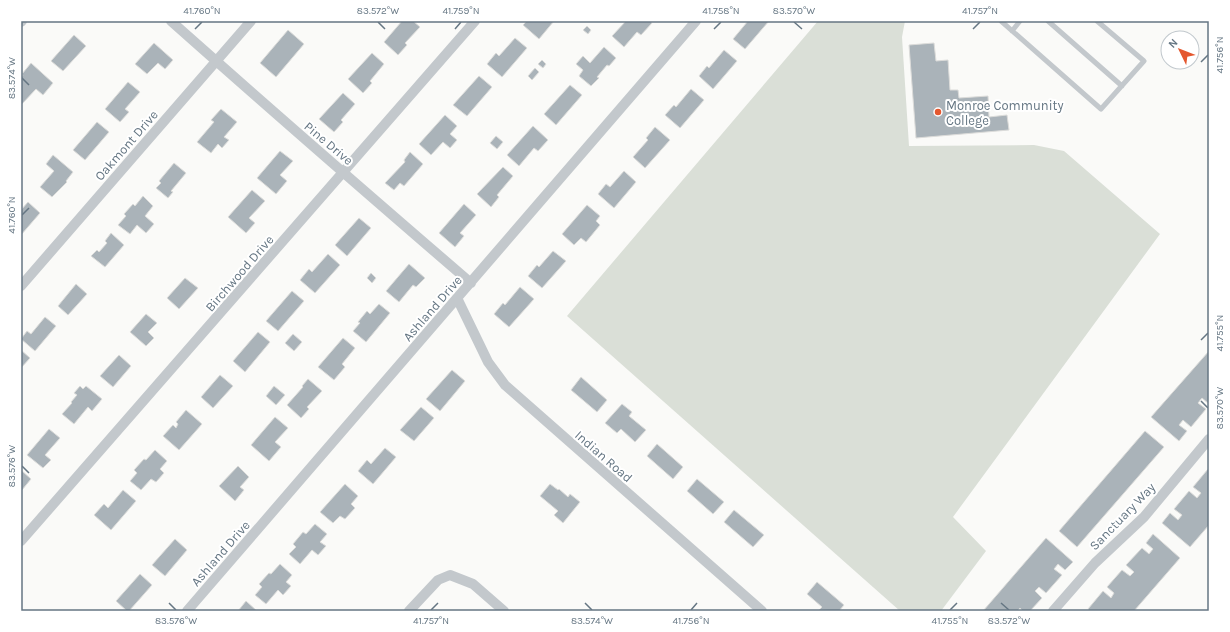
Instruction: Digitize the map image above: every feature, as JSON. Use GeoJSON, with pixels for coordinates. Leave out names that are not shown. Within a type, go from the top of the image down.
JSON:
{"type":"FeatureCollection","features":[{"type":"Feature","properties":{"kind":"street","name":"Pine Drive"},"geometry":{"type":"LineString","coordinates":[[171,21],[279,118],[344,172],[471,283]]}},
{"type":"Feature","properties":{"kind":"street","name":"Oakmont Drive"},"geometry":{"type":"LineString","coordinates":[[21,286],[251,21]]}},
{"type":"Feature","properties":{"kind":"street","name":"Birchwood Drive"},"geometry":{"type":"LineString","coordinates":[[21,541],[475,21]]}},
{"type":"Feature","properties":{"kind":"street","name":"Ashland Drive"},"geometry":{"type":"LineString","coordinates":[[187,611],[696,21]]}},
{"type":"Feature","properties":{"kind":"street","name":"Indian Road"},"geometry":{"type":"LineString","coordinates":[[457,298],[488,362],[505,385],[762,611]]}},
{"type":"Feature","properties":{"kind":"street","name":"Sanctuary Way"},"geometry":{"type":"LineString","coordinates":[[1053,611],[1095,563],[1144,517],[1209,439]]}},
{"type":"Feature","properties":{"kind":"street"},"geometry":{"type":"LineString","coordinates":[[409,611],[438,580],[450,575],[473,584],[504,611]]}},
{"type":"Feature","properties":{"kind":"lane"},"geometry":{"type":"LineString","coordinates":[[1001,21],[1101,109],[1144,61],[1096,21]]}},
{"type":"Feature","properties":{"kind":"lane"},"geometry":{"type":"LineString","coordinates":[[1012,31],[1020,21]]}},
{"type":"Feature","properties":{"kind":"lane"},"geometry":{"type":"LineString","coordinates":[[1048,21],[1122,86]]}},
{"type":"Feature","properties":{"kind":"shaded area"},"geometry":{"type":"Polygon","coordinates":[[[818,21],[905,21],[902,37],[909,146],[1034,145],[1064,151],[1160,234],[953,517],[986,551],[941,611],[900,611],[567,316],[818,21]]]}},
{"type":"Feature","properties":{"kind":"building"},"geometry":{"type":"Polygon","coordinates":[[[402,21],[413,21],[420,27],[405,43],[407,45],[398,55],[384,42],[402,21]]]}},
{"type":"Feature","properties":{"kind":"building"},"geometry":{"type":"Polygon","coordinates":[[[527,21],[554,21],[539,39],[523,25],[527,21]]]}},
{"type":"Feature","properties":{"kind":"building"},"geometry":{"type":"Polygon","coordinates":[[[626,21],[650,21],[652,23],[641,35],[637,32],[624,47],[612,36],[626,21]]]}},
{"type":"Feature","properties":{"kind":"building"},"geometry":{"type":"Polygon","coordinates":[[[748,21],[769,21],[745,49],[733,39],[748,21]]]}},
{"type":"Feature","properties":{"kind":"building"},"geometry":{"type":"Polygon","coordinates":[[[587,26],[591,30],[588,34],[583,30],[587,26]]]}},
{"type":"Feature","properties":{"kind":"building"},"geometry":{"type":"Polygon","coordinates":[[[288,30],[304,44],[276,77],[260,63],[288,30]]]}},
{"type":"Feature","properties":{"kind":"building"},"geometry":{"type":"Polygon","coordinates":[[[74,35],[86,46],[63,71],[51,61],[74,35]]]}},
{"type":"Feature","properties":{"kind":"building"},"geometry":{"type":"Polygon","coordinates":[[[515,38],[527,48],[502,77],[487,64],[496,53],[499,56],[515,38]]]}},
{"type":"Feature","properties":{"kind":"building"},"geometry":{"type":"Polygon","coordinates":[[[154,43],[173,60],[165,69],[158,63],[147,74],[135,64],[154,43]]]}},
{"type":"Feature","properties":{"kind":"building"},"geometry":{"type":"Polygon","coordinates":[[[934,43],[936,61],[948,60],[950,90],[958,90],[959,98],[988,96],[989,117],[1007,115],[1009,130],[916,138],[909,45],[934,43]]]}},
{"type":"Feature","properties":{"kind":"building"},"geometry":{"type":"Polygon","coordinates":[[[604,47],[616,58],[609,66],[607,65],[597,77],[599,78],[591,86],[579,76],[583,70],[576,64],[583,56],[590,63],[604,47]]]}},
{"type":"Feature","properties":{"kind":"building"},"geometry":{"type":"Polygon","coordinates":[[[724,50],[737,61],[713,89],[699,76],[707,66],[709,68],[724,50]]]}},
{"type":"Feature","properties":{"kind":"building"},"geometry":{"type":"Polygon","coordinates":[[[372,53],[384,64],[370,81],[372,83],[363,93],[348,79],[372,53]]]}},
{"type":"Feature","properties":{"kind":"building"},"geometry":{"type":"Polygon","coordinates":[[[542,60],[546,64],[543,68],[538,64],[542,60]]]}},
{"type":"Feature","properties":{"kind":"building"},"geometry":{"type":"Polygon","coordinates":[[[31,63],[53,83],[43,95],[36,89],[22,104],[21,78],[23,75],[22,74],[31,63]]]}},
{"type":"Feature","properties":{"kind":"building"},"geometry":{"type":"Polygon","coordinates":[[[535,68],[539,72],[532,80],[528,76],[535,68]]]}},
{"type":"Feature","properties":{"kind":"building"},"geometry":{"type":"Polygon","coordinates":[[[479,76],[492,87],[467,116],[453,105],[479,76]]]}},
{"type":"Feature","properties":{"kind":"building"},"geometry":{"type":"Polygon","coordinates":[[[128,82],[140,92],[125,109],[129,112],[120,122],[105,109],[128,82]]]}},
{"type":"Feature","properties":{"kind":"building"},"geometry":{"type":"Polygon","coordinates":[[[570,85],[582,95],[556,125],[544,114],[570,85]]]}},
{"type":"Feature","properties":{"kind":"building"},"geometry":{"type":"Polygon","coordinates":[[[691,89],[704,100],[680,128],[665,115],[674,105],[676,107],[691,89]]]}},
{"type":"Feature","properties":{"kind":"building"},"geometry":{"type":"Polygon","coordinates":[[[343,93],[355,104],[341,120],[343,122],[334,132],[319,119],[343,93]]]}},
{"type":"Feature","properties":{"kind":"building"},"geometry":{"type":"Polygon","coordinates":[[[221,109],[237,122],[224,137],[229,140],[222,148],[218,144],[211,153],[197,142],[214,122],[211,120],[221,109]]]}},
{"type":"Feature","properties":{"kind":"building"},"geometry":{"type":"Polygon","coordinates":[[[445,115],[457,126],[450,134],[457,140],[450,148],[443,142],[431,155],[419,144],[445,115]]]}},
{"type":"Feature","properties":{"kind":"building"},"geometry":{"type":"Polygon","coordinates":[[[97,122],[109,132],[85,160],[73,150],[97,122]]]}},
{"type":"Feature","properties":{"kind":"building"},"geometry":{"type":"Polygon","coordinates":[[[533,126],[548,140],[538,151],[534,148],[519,166],[507,155],[533,126]]]}},
{"type":"Feature","properties":{"kind":"building"},"geometry":{"type":"Polygon","coordinates":[[[655,127],[670,140],[645,168],[633,157],[648,140],[646,138],[655,127]]]}},
{"type":"Feature","properties":{"kind":"building"},"geometry":{"type":"Polygon","coordinates":[[[496,136],[503,142],[497,149],[490,143],[496,136]]]}},
{"type":"Feature","properties":{"kind":"building"},"geometry":{"type":"Polygon","coordinates":[[[280,151],[293,161],[280,175],[287,181],[276,194],[257,178],[280,151]]]}},
{"type":"Feature","properties":{"kind":"building"},"geometry":{"type":"Polygon","coordinates":[[[410,152],[423,164],[404,186],[400,183],[394,190],[385,183],[405,162],[404,160],[410,152]]]}},
{"type":"Feature","properties":{"kind":"building"},"geometry":{"type":"Polygon","coordinates":[[[53,155],[73,172],[66,181],[67,182],[52,197],[40,187],[54,171],[46,164],[53,155]]]}},
{"type":"Feature","properties":{"kind":"building"},"geometry":{"type":"Polygon","coordinates":[[[174,163],[186,173],[171,191],[173,192],[168,198],[156,188],[161,183],[159,181],[174,163]]]}},
{"type":"Feature","properties":{"kind":"building"},"geometry":{"type":"Polygon","coordinates":[[[503,167],[513,176],[497,195],[499,197],[491,207],[477,194],[503,167]]]}},
{"type":"Feature","properties":{"kind":"building"},"geometry":{"type":"Polygon","coordinates":[[[624,171],[636,182],[614,208],[598,194],[606,184],[610,187],[624,171]]]}},
{"type":"Feature","properties":{"kind":"building"},"geometry":{"type":"Polygon","coordinates":[[[252,190],[265,201],[249,218],[255,223],[246,233],[228,217],[252,190]]]}},
{"type":"Feature","properties":{"kind":"building"},"geometry":{"type":"Polygon","coordinates":[[[143,196],[153,206],[145,216],[154,224],[146,233],[137,225],[130,234],[118,225],[126,216],[124,214],[133,204],[135,206],[143,196]]]}},
{"type":"Feature","properties":{"kind":"building"},"geometry":{"type":"Polygon","coordinates":[[[28,202],[40,213],[21,235],[21,210],[28,202]]]}},
{"type":"Feature","properties":{"kind":"building"},"geometry":{"type":"Polygon","coordinates":[[[464,204],[476,215],[460,233],[464,236],[455,247],[439,233],[464,204]]]}},
{"type":"Feature","properties":{"kind":"building"},"geometry":{"type":"Polygon","coordinates":[[[587,205],[600,216],[596,221],[600,225],[586,242],[581,238],[574,245],[562,234],[587,205]]]}},
{"type":"Feature","properties":{"kind":"building"},"geometry":{"type":"Polygon","coordinates":[[[359,218],[371,228],[347,256],[335,245],[359,218]]]}},
{"type":"Feature","properties":{"kind":"building"},"geometry":{"type":"Polygon","coordinates":[[[111,233],[124,245],[105,267],[91,256],[97,250],[99,252],[107,243],[105,241],[111,233]]]}},
{"type":"Feature","properties":{"kind":"building"},"geometry":{"type":"Polygon","coordinates":[[[553,251],[566,261],[542,288],[528,276],[537,265],[539,267],[553,251]]]}},
{"type":"Feature","properties":{"kind":"building"},"geometry":{"type":"Polygon","coordinates":[[[328,254],[340,265],[315,293],[300,280],[309,269],[312,272],[328,254]]]}},
{"type":"Feature","properties":{"kind":"building"},"geometry":{"type":"Polygon","coordinates":[[[409,264],[425,278],[416,287],[413,285],[399,302],[386,291],[409,264]]]}},
{"type":"Feature","properties":{"kind":"building"},"geometry":{"type":"Polygon","coordinates":[[[371,273],[376,278],[372,283],[367,278],[371,273]]]}},
{"type":"Feature","properties":{"kind":"building"},"geometry":{"type":"Polygon","coordinates":[[[185,278],[198,288],[179,309],[167,298],[185,278]]]}},
{"type":"Feature","properties":{"kind":"building"},"geometry":{"type":"Polygon","coordinates":[[[76,284],[87,294],[68,315],[58,306],[76,284]]]}},
{"type":"Feature","properties":{"kind":"building"},"geometry":{"type":"Polygon","coordinates":[[[520,287],[534,299],[509,327],[494,314],[503,303],[505,305],[520,287]]]}},
{"type":"Feature","properties":{"kind":"building"},"geometry":{"type":"Polygon","coordinates":[[[292,291],[304,301],[278,331],[266,321],[292,291]]]}},
{"type":"Feature","properties":{"kind":"building"},"geometry":{"type":"Polygon","coordinates":[[[379,304],[390,313],[366,342],[353,331],[367,311],[370,314],[379,304]]]}},
{"type":"Feature","properties":{"kind":"building"},"geometry":{"type":"Polygon","coordinates":[[[146,314],[157,323],[148,332],[154,338],[146,346],[130,332],[146,314]]]}},
{"type":"Feature","properties":{"kind":"building"},"geometry":{"type":"Polygon","coordinates":[[[45,317],[56,326],[35,351],[21,339],[27,331],[31,334],[45,317]]]}},
{"type":"Feature","properties":{"kind":"building"},"geometry":{"type":"Polygon","coordinates":[[[258,332],[270,342],[245,372],[233,361],[258,332]]]}},
{"type":"Feature","properties":{"kind":"building"},"geometry":{"type":"Polygon","coordinates":[[[293,334],[302,342],[294,351],[285,343],[293,334]]]}},
{"type":"Feature","properties":{"kind":"building"},"geometry":{"type":"Polygon","coordinates":[[[343,338],[355,348],[342,364],[345,367],[334,380],[318,367],[343,338]]]}},
{"type":"Feature","properties":{"kind":"building"},"geometry":{"type":"Polygon","coordinates":[[[21,350],[30,358],[21,368],[21,350]]]}},
{"type":"Feature","properties":{"kind":"building"},"geometry":{"type":"Polygon","coordinates":[[[1209,351],[1209,404],[1202,398],[1198,403],[1206,409],[1191,427],[1183,420],[1179,425],[1187,431],[1179,441],[1151,417],[1209,351]]]}},
{"type":"Feature","properties":{"kind":"building"},"geometry":{"type":"Polygon","coordinates":[[[119,355],[131,366],[113,387],[100,376],[119,355]]]}},
{"type":"Feature","properties":{"kind":"building"},"geometry":{"type":"Polygon","coordinates":[[[452,370],[465,381],[440,411],[426,399],[452,370]]]}},
{"type":"Feature","properties":{"kind":"building"},"geometry":{"type":"Polygon","coordinates":[[[220,375],[233,386],[213,408],[201,397],[220,375]]]}},
{"type":"Feature","properties":{"kind":"building"},"geometry":{"type":"Polygon","coordinates":[[[581,377],[607,400],[597,412],[571,390],[581,377]]]}},
{"type":"Feature","properties":{"kind":"building"},"geometry":{"type":"Polygon","coordinates":[[[308,379],[322,391],[307,407],[309,409],[301,418],[287,405],[308,379]]]}},
{"type":"Feature","properties":{"kind":"building"},"geometry":{"type":"Polygon","coordinates":[[[80,386],[83,389],[86,386],[102,399],[92,411],[88,407],[74,424],[62,414],[72,403],[71,402],[77,395],[74,393],[80,386]]]}},
{"type":"Feature","properties":{"kind":"building"},"geometry":{"type":"Polygon","coordinates":[[[274,386],[285,395],[276,405],[266,396],[274,386]]]}},
{"type":"Feature","properties":{"kind":"building"},"geometry":{"type":"Polygon","coordinates":[[[622,404],[632,412],[629,416],[646,430],[635,442],[621,429],[617,433],[605,423],[622,404]]]}},
{"type":"Feature","properties":{"kind":"building"},"geometry":{"type":"Polygon","coordinates":[[[421,407],[434,418],[414,441],[400,430],[421,407]]]}},
{"type":"Feature","properties":{"kind":"building"},"geometry":{"type":"Polygon","coordinates":[[[186,410],[202,424],[179,450],[163,436],[173,425],[176,428],[178,424],[176,422],[186,410]]]}},
{"type":"Feature","properties":{"kind":"building"},"geometry":{"type":"Polygon","coordinates":[[[275,417],[288,428],[275,442],[281,447],[269,461],[251,445],[275,417]]]}},
{"type":"Feature","properties":{"kind":"building"},"geometry":{"type":"Polygon","coordinates":[[[49,429],[60,438],[45,455],[51,460],[43,468],[27,455],[49,429]]]}},
{"type":"Feature","properties":{"kind":"building"},"geometry":{"type":"Polygon","coordinates":[[[1145,431],[1164,447],[1077,547],[1059,531],[1145,431]]]}},
{"type":"Feature","properties":{"kind":"building"},"geometry":{"type":"Polygon","coordinates":[[[657,444],[683,467],[673,479],[647,456],[657,444]]]}},
{"type":"Feature","properties":{"kind":"building"},"geometry":{"type":"Polygon","coordinates":[[[385,448],[396,457],[373,484],[358,471],[367,460],[371,464],[385,448]]]}},
{"type":"Feature","properties":{"kind":"building"},"geometry":{"type":"Polygon","coordinates":[[[155,450],[167,461],[160,469],[164,473],[156,482],[151,479],[141,490],[130,481],[137,473],[134,470],[155,450]]]}},
{"type":"Feature","properties":{"kind":"building"},"geometry":{"type":"Polygon","coordinates":[[[238,466],[249,477],[240,487],[244,490],[235,501],[219,486],[238,466]]]}},
{"type":"Feature","properties":{"kind":"building"},"geometry":{"type":"Polygon","coordinates":[[[1208,469],[1209,525],[1190,547],[1162,523],[1170,513],[1178,520],[1182,515],[1174,509],[1189,491],[1197,498],[1201,493],[1193,487],[1208,469]]]}},
{"type":"Feature","properties":{"kind":"building"},"geometry":{"type":"Polygon","coordinates":[[[21,470],[31,479],[22,490],[21,489],[21,470]]]}},
{"type":"Feature","properties":{"kind":"building"},"geometry":{"type":"Polygon","coordinates":[[[697,479],[724,502],[713,514],[687,491],[697,479]]]}},
{"type":"Feature","properties":{"kind":"building"},"geometry":{"type":"Polygon","coordinates":[[[345,484],[358,496],[351,504],[355,508],[345,519],[340,516],[333,523],[320,512],[345,484]]]}},
{"type":"Feature","properties":{"kind":"building"},"geometry":{"type":"Polygon","coordinates":[[[550,484],[558,490],[559,489],[568,497],[570,494],[580,502],[563,523],[554,515],[558,511],[540,496],[550,484]]]}},
{"type":"Feature","properties":{"kind":"building"},"geometry":{"type":"Polygon","coordinates":[[[123,490],[136,501],[111,530],[94,515],[104,504],[108,508],[123,490]]]}},
{"type":"Feature","properties":{"kind":"building"},"geometry":{"type":"Polygon","coordinates":[[[734,510],[764,535],[753,547],[724,522],[734,510]]]}},
{"type":"Feature","properties":{"kind":"building"},"geometry":{"type":"Polygon","coordinates":[[[315,524],[327,534],[320,542],[326,546],[318,555],[312,550],[300,564],[289,554],[296,547],[293,544],[303,532],[306,534],[315,524]]]}},
{"type":"Feature","properties":{"kind":"building"},"geometry":{"type":"Polygon","coordinates":[[[1153,534],[1180,558],[1134,611],[1090,611],[1088,609],[1103,591],[1111,598],[1114,593],[1107,587],[1122,570],[1130,576],[1134,572],[1126,565],[1142,548],[1149,554],[1153,549],[1146,543],[1153,534]]]}},
{"type":"Feature","properties":{"kind":"building"},"geometry":{"type":"Polygon","coordinates":[[[1046,538],[1073,562],[1065,570],[1058,564],[1054,569],[1062,575],[1046,593],[1039,587],[1035,591],[1042,598],[1030,611],[1023,611],[1020,608],[1017,611],[983,611],[1046,538]]]}},
{"type":"Feature","properties":{"kind":"building"},"geometry":{"type":"Polygon","coordinates":[[[175,539],[187,550],[165,576],[152,565],[175,539]]]}},
{"type":"Feature","properties":{"kind":"building"},"geometry":{"type":"Polygon","coordinates":[[[280,564],[292,575],[286,582],[291,586],[283,595],[278,590],[266,604],[255,595],[262,587],[259,584],[280,564]]]}},
{"type":"Feature","properties":{"kind":"building"},"geometry":{"type":"Polygon","coordinates":[[[140,574],[152,585],[129,611],[127,611],[116,601],[140,574]]]}},
{"type":"Feature","properties":{"kind":"building"},"geometry":{"type":"Polygon","coordinates":[[[817,582],[844,605],[839,611],[819,610],[822,607],[807,594],[817,582]]]}},
{"type":"Feature","properties":{"kind":"building"},"geometry":{"type":"Polygon","coordinates":[[[246,601],[257,611],[238,611],[246,601]]]}},
{"type":"Feature","properties":{"kind":"place","name":"Monroe Community College"},"geometry":{"type":"Point","coordinates":[938,112]}}]}
